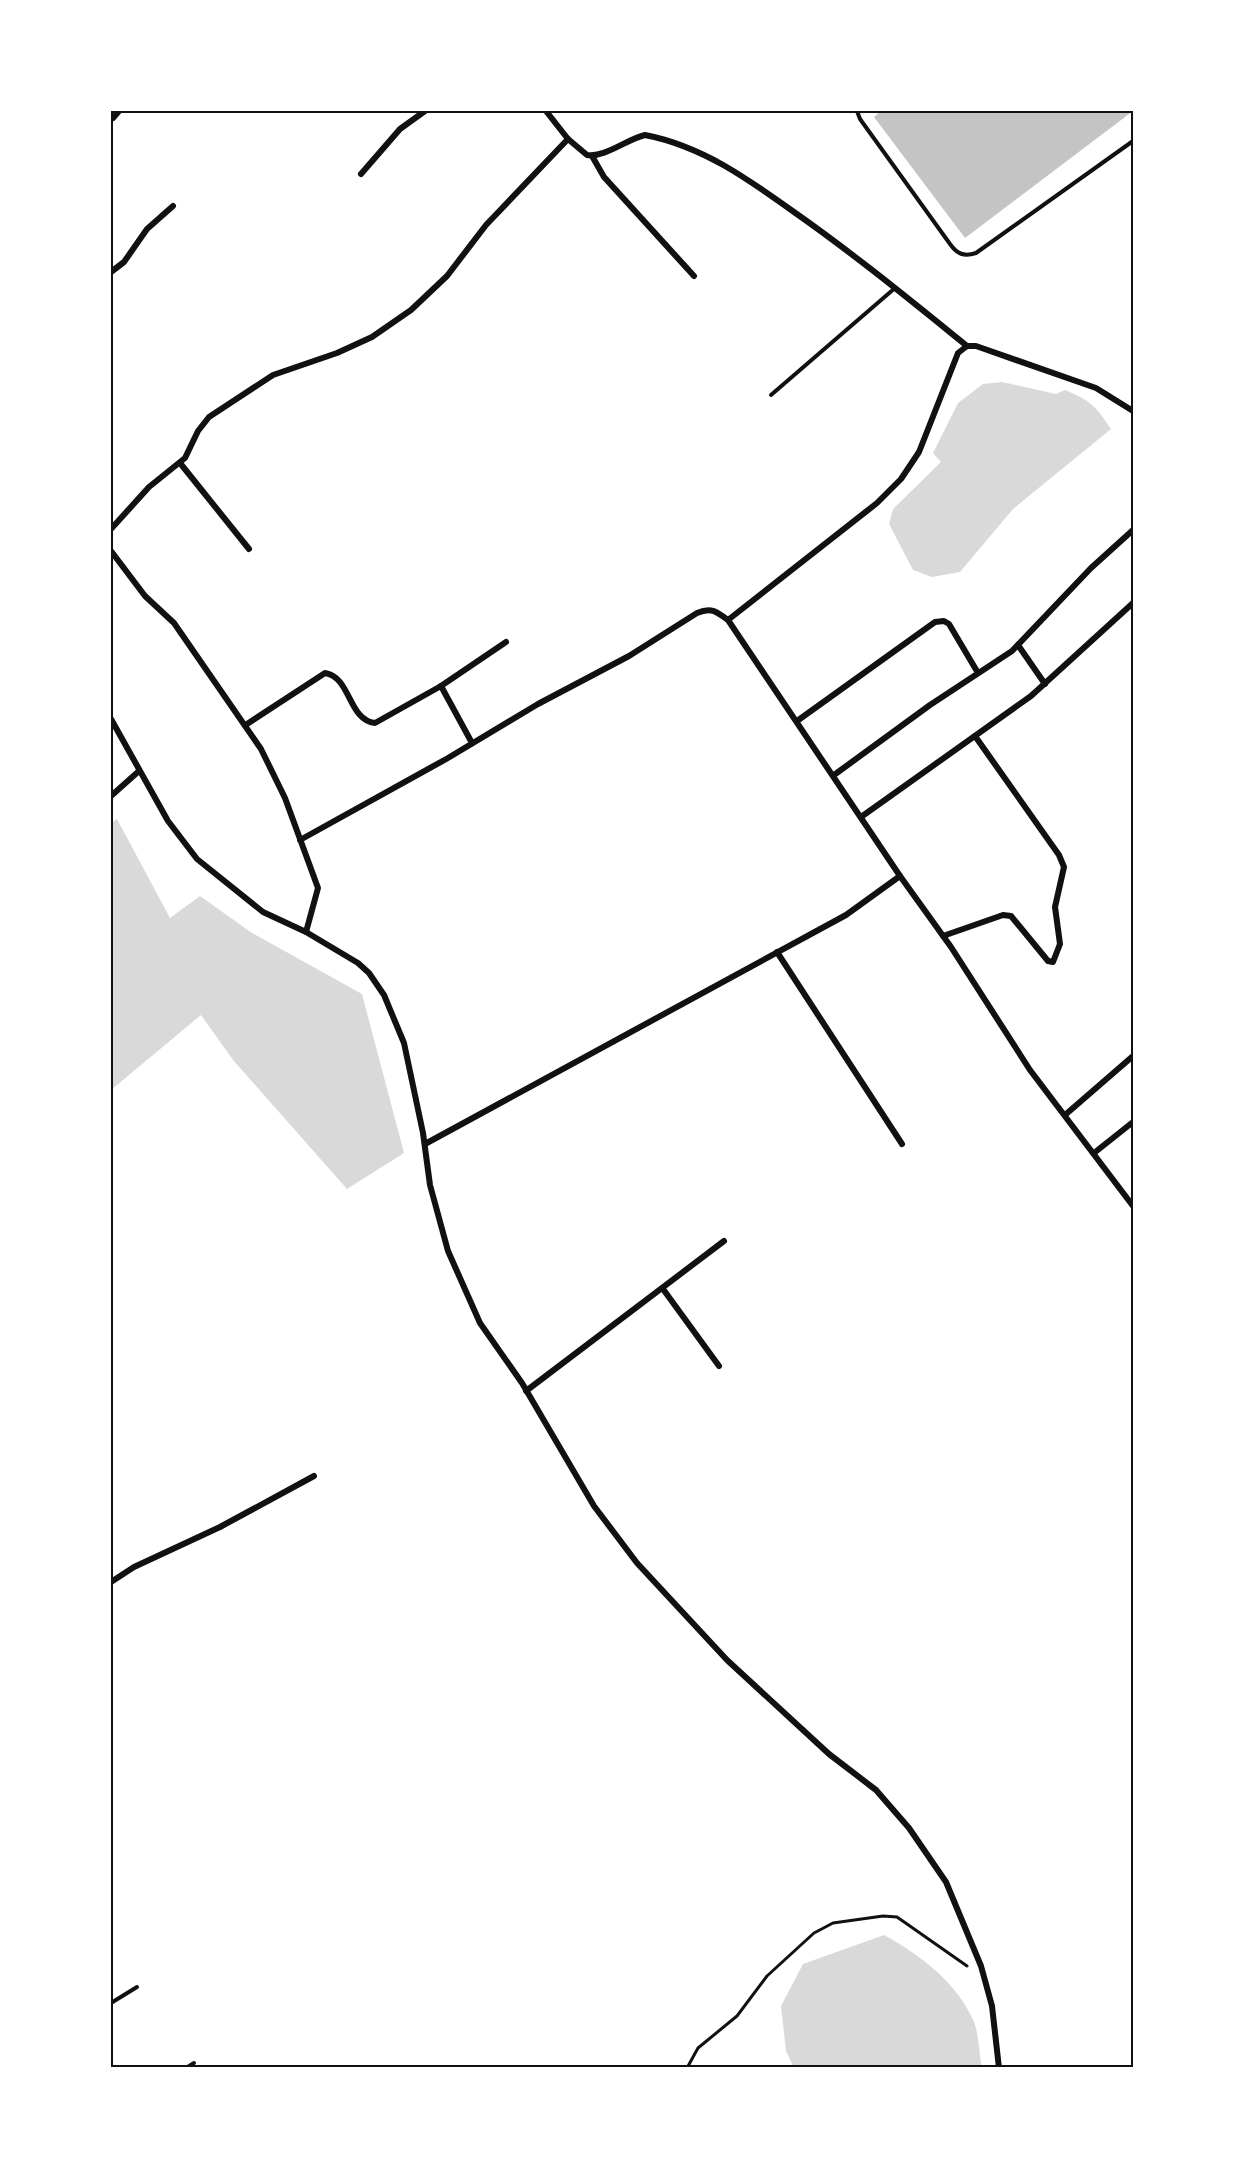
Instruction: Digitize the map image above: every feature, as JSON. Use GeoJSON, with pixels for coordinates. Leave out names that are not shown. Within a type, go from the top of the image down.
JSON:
{"type":"FeatureCollection","features":[{"type":"Feature","properties":{"kind":"street"},"geometry":{"type":"LineString","coordinates":[[113,118],[119,111]]}},
{"type":"Feature","properties":{"kind":"street"},"geometry":{"type":"LineString","coordinates":[[361,174],[400,129],[425,111]]}},
{"type":"Feature","properties":{"kind":"street"},"geometry":{"type":"LineString","coordinates":[[546,111],[579,151],[592,156],[604,177],[694,276]]}},
{"type":"Feature","properties":{"kind":"street"},"geometry":{"type":"LineString","coordinates":[[592,156],[645,135],[710,157],[749,179],[854,254],[967,346]]}},
{"type":"Feature","properties":{"kind":"street"},"geometry":{"type":"LineString","coordinates":[[111,529],[149,487],[180,463],[209,417],[266,379],[363,341],[411,310],[447,276],[486,225],[568,139]]}},
{"type":"Feature","properties":{"kind":"street"},"geometry":{"type":"LineString","coordinates":[[111,272],[124,262],[147,229],[173,206]]}},
{"type":"Feature","properties":{"kind":"street"},"geometry":{"type":"LineString","coordinates":[[728,620],[877,503],[901,479],[919,452],[958,353],[967,346],[976,346],[1096,388],[1133,411]]}},
{"type":"Feature","properties":{"kind":"street"},"geometry":{"type":"LineString","coordinates":[[180,463],[249,549]]}},
{"type":"Feature","properties":{"kind":"street"},"geometry":{"type":"LineString","coordinates":[[834,775],[1018,645],[1091,568],[1133,530]]}},
{"type":"Feature","properties":{"kind":"street"},"geometry":{"type":"LineString","coordinates":[[111,551],[145,596],[174,623],[193,654],[247,724],[285,798],[318,888],[306,932]]}},
{"type":"Feature","properties":{"kind":"street"},"geometry":{"type":"LineString","coordinates":[[861,817],[1045,684],[1133,603]]}},
{"type":"Feature","properties":{"kind":"street"},"geometry":{"type":"LineString","coordinates":[[300,840],[629,656],[697,613],[711,609],[728,620],[900,876],[943,936],[1030,1070],[1133,1206]]}},
{"type":"Feature","properties":{"kind":"street"},"geometry":{"type":"LineString","coordinates":[[796,720],[935,622],[944,621],[949,624],[978,673]]}},
{"type":"Feature","properties":{"kind":"street"},"geometry":{"type":"LineString","coordinates":[[247,724],[325,673],[332,674],[339,679],[362,718],[369,722],[382,720],[441,686],[506,642]]}},
{"type":"Feature","properties":{"kind":"street"},"geometry":{"type":"LineString","coordinates":[[1018,645],[1045,684]]}},
{"type":"Feature","properties":{"kind":"street"},"geometry":{"type":"LineString","coordinates":[[441,686],[472,743]]}},
{"type":"Feature","properties":{"kind":"street"},"geometry":{"type":"LineString","coordinates":[[111,719],[168,820],[208,870],[263,912],[306,932],[358,963],[369,973],[384,995],[404,1043],[425,1144],[430,1185],[447,1251],[480,1323],[526,1391],[594,1506],[637,1563],[727,1660],[829,1754],[876,1790],[900,1816],[946,1882],[985,1980],[994,2019],[994,2045],[999,2068]]}},
{"type":"Feature","properties":{"kind":"street"},"geometry":{"type":"LineString","coordinates":[[943,936],[1004,915],[1016,920],[1048,961],[1053,962],[1059,945],[1055,917],[1064,867],[1062,861],[975,736]]}},
{"type":"Feature","properties":{"kind":"street"},"geometry":{"type":"LineString","coordinates":[[111,796],[139,771]]}},
{"type":"Feature","properties":{"kind":"street"},"geometry":{"type":"LineString","coordinates":[[425,1144],[846,915],[900,876]]}},
{"type":"Feature","properties":{"kind":"street"},"geometry":{"type":"LineString","coordinates":[[777,952],[902,1144]]}},
{"type":"Feature","properties":{"kind":"street"},"geometry":{"type":"LineString","coordinates":[[1065,1115],[1133,1056]]}},
{"type":"Feature","properties":{"kind":"street"},"geometry":{"type":"LineString","coordinates":[[1094,1153],[1133,1122]]}},
{"type":"Feature","properties":{"kind":"street"},"geometry":{"type":"LineString","coordinates":[[526,1391],[663,1289],[724,1240]]}},
{"type":"Feature","properties":{"kind":"street"},"geometry":{"type":"LineString","coordinates":[[663,1289],[719,1366]]}},
{"type":"Feature","properties":{"kind":"street"},"geometry":{"type":"LineString","coordinates":[[111,1582],[135,1567],[220,1527],[314,1476]]}},
{"type":"Feature","properties":{"kind":"lane"},"geometry":{"type":"LineString","coordinates":[[857,111],[860,119],[950,244],[960,254],[968,256],[976,253],[1133,141]]}},
{"type":"Feature","properties":{"kind":"lane"},"geometry":{"type":"LineString","coordinates":[[771,395],[895,288]]}},
{"type":"Feature","properties":{"kind":"lane"},"geometry":{"type":"LineString","coordinates":[[111,2003],[137,1987]]}},
{"type":"Feature","properties":{"kind":"lane"},"geometry":{"type":"LineString","coordinates":[[186,2068],[194,2063]]}},
{"type":"Feature","properties":{"kind":"path"},"geometry":{"type":"LineString","coordinates":[[687,2068],[698,2048],[737,2016],[766,1976],[814,1933],[833,1923],[883,1916],[897,1917],[985,1980]]}},
{"type":"Feature","properties":{"kind":"shaded area"},"geometry":{"type":"Polygon","coordinates":[[[1002,382],[1056,394],[1065,390],[1092,405],[1111,429],[1013,509],[960,572],[932,577],[913,570],[889,524],[893,509],[941,462],[933,453],[958,403],[983,384],[1002,382]]]}},
{"type":"Feature","properties":{"kind":"shaded area"},"geometry":{"type":"Polygon","coordinates":[[[117,819],[170,918],[200,896],[252,933],[362,994],[404,1153],[347,1189],[233,1060],[201,1015],[111,1090],[111,823],[117,819]]]}},
{"type":"Feature","properties":{"kind":"shaded area"},"geometry":{"type":"Polygon","coordinates":[[[884,1935],[924,1961],[958,1994],[974,2022],[982,2068],[794,2068],[786,2051],[781,2006],[803,1964],[884,1935]]]}},
{"type":"Feature","properties":{"kind":"building"},"geometry":{"type":"Polygon","coordinates":[[[881,111],[1133,111],[965,238],[874,117],[881,111]]]}}]}
